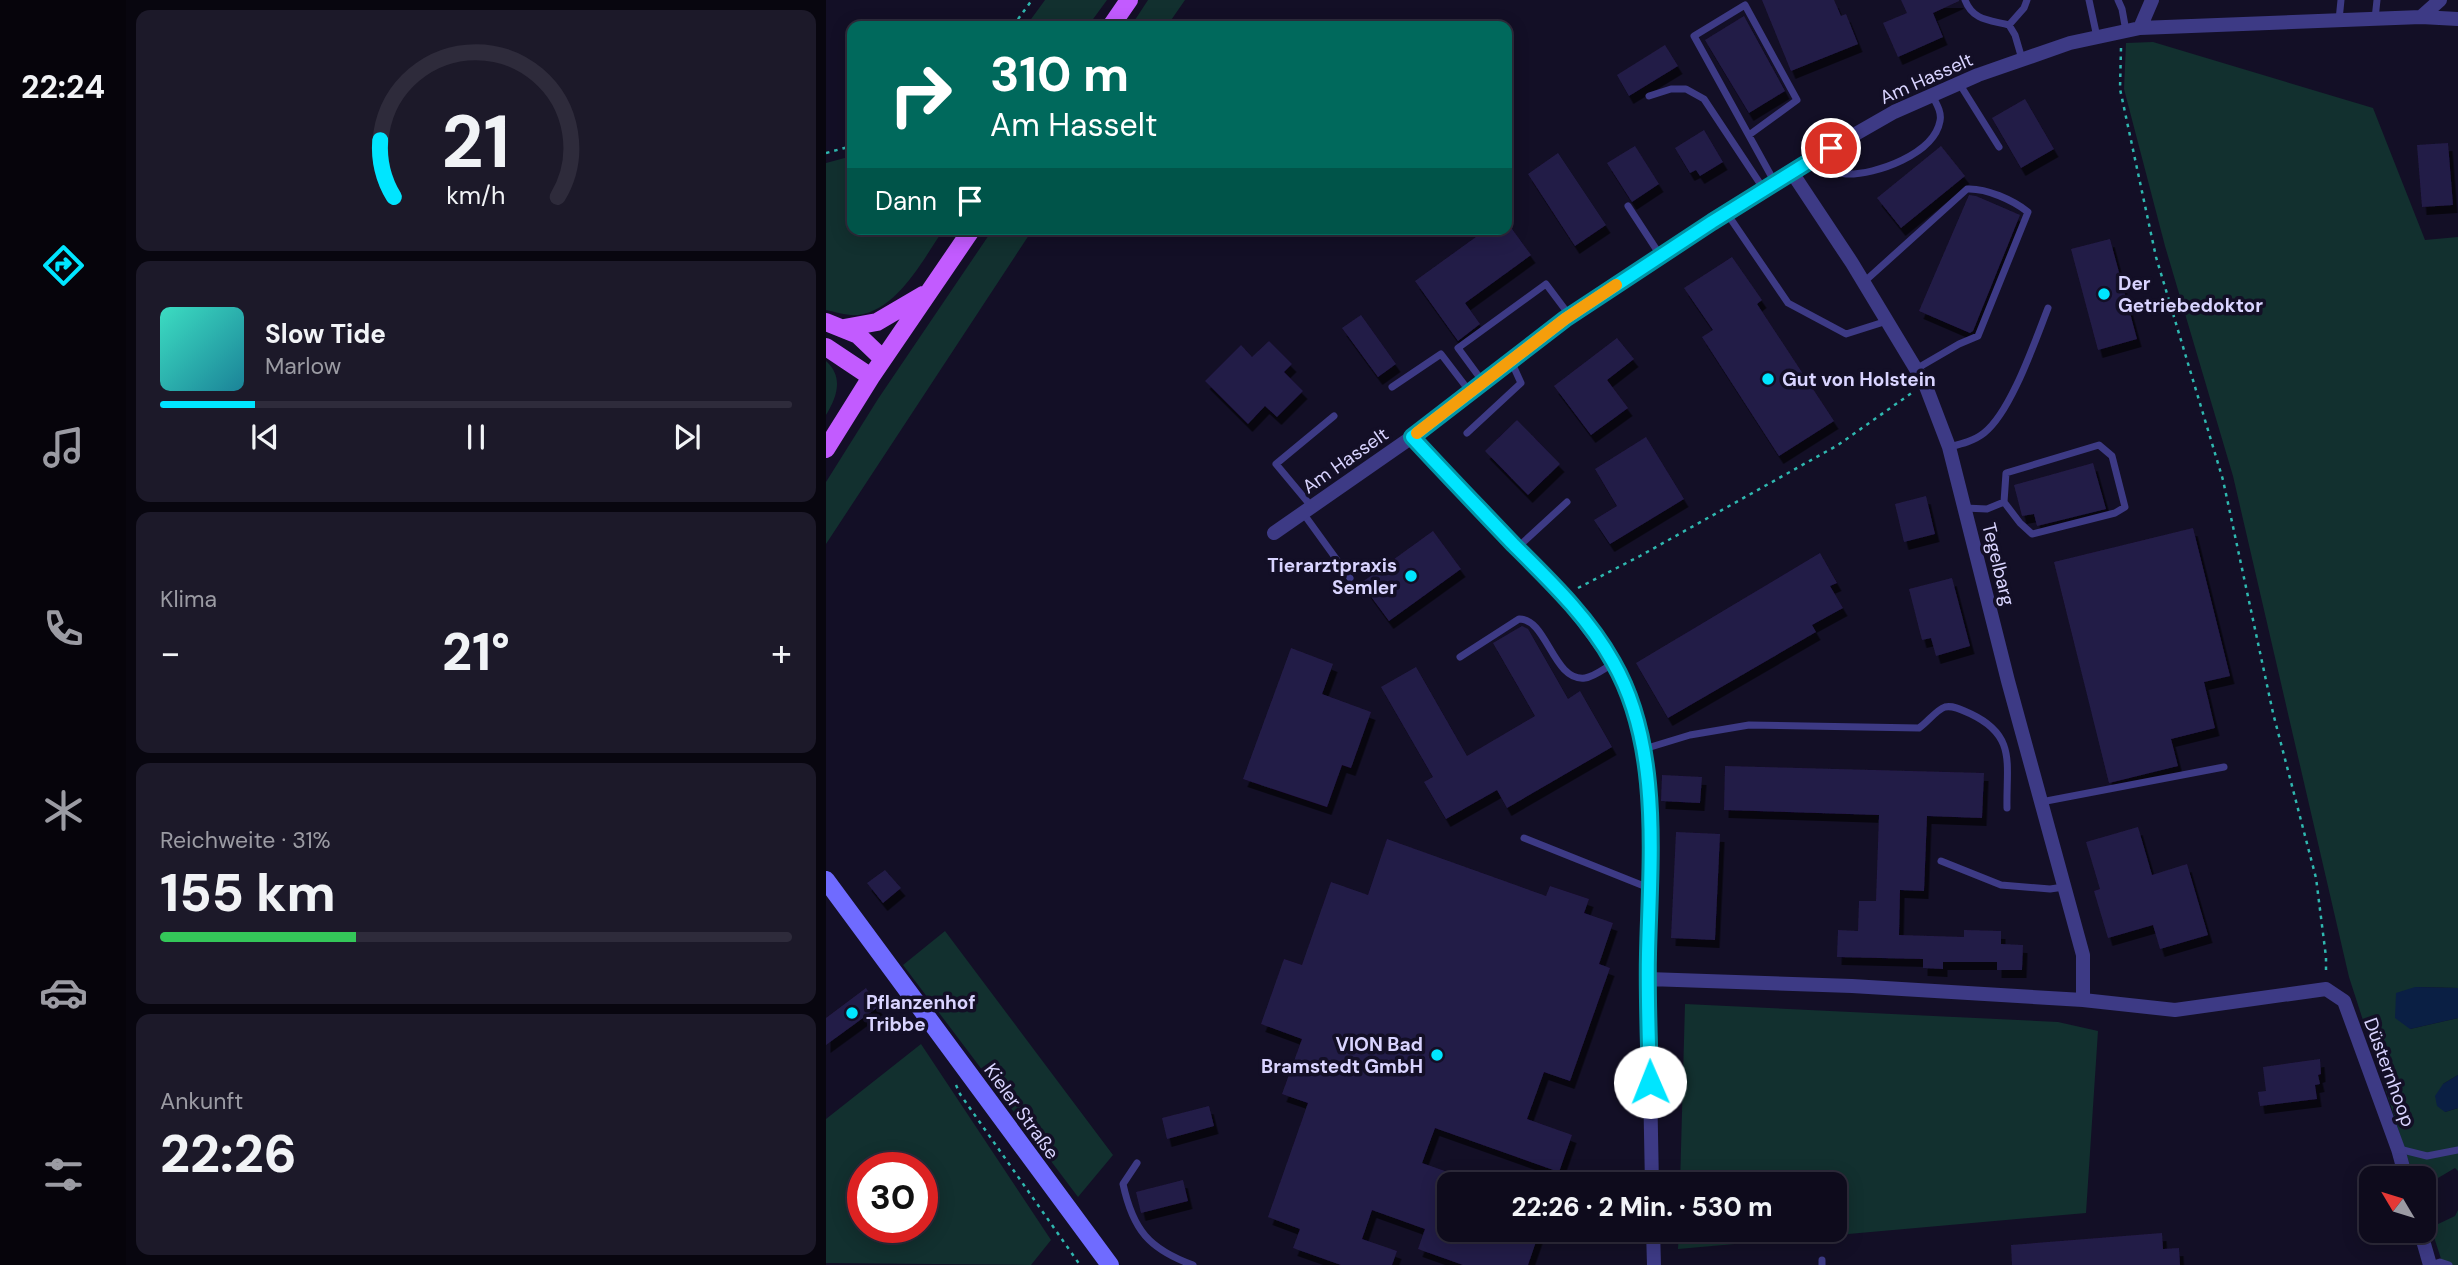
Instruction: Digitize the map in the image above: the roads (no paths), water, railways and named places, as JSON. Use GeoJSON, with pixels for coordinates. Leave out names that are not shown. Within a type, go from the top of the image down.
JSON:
{"type":"FeatureCollection","features":[{"type":"Feature","properties":{"kind":"main road"},"geometry":{"type":"LineString","coordinates":[[1114,21],[1129,0]]}},
{"type":"Feature","properties":{"kind":"main road"},"geometry":{"type":"LineString","coordinates":[[826,449],[871,377],[968,235]]}},
{"type":"Feature","properties":{"kind":"main road"},"geometry":{"type":"LineString","coordinates":[[844,328],[877,322],[929,292]]}},
{"type":"Feature","properties":{"kind":"main road"},"geometry":{"type":"LineString","coordinates":[[826,322],[858,335],[883,359]]}},
{"type":"Feature","properties":{"kind":"main road"},"geometry":{"type":"LineString","coordinates":[[826,347],[871,377]]}},
{"type":"Feature","properties":{"kind":"street"},"geometry":{"type":"LineString","coordinates":[[2129,30],[2152,0]]}},
{"type":"Feature","properties":{"kind":"street"},"geometry":{"type":"LineString","coordinates":[[2421,17],[2440,0]]}},
{"type":"Feature","properties":{"kind":"street","name":"Am Hasselt"},"geometry":{"type":"LineString","coordinates":[[1274,533],[1412,437],[1570,316],[1726,212],[1894,112],[1959,83],[2070,43],[2129,30],[2421,17],[2458,19]]}},
{"type":"Feature","properties":{"kind":"street","name":"Tegelbarg"},"geometry":{"type":"LineString","coordinates":[[1791,171],[1864,282],[1916,369],[1949,447],[2083,955],[2083,1000]]}},
{"type":"Feature","properties":{"kind":"street"},"geometry":{"type":"LineString","coordinates":[[1412,437],[1560,590],[1614,663],[1631,699],[1644,749],[1650,830],[1648,979],[1652,1172]]}},
{"type":"Feature","properties":{"kind":"street","name":"Kieler Straße"},"geometry":{"type":"LineString","coordinates":[[826,880],[1110,1265]]}},
{"type":"Feature","properties":{"kind":"street"},"geometry":{"type":"LineString","coordinates":[[1648,979],[1852,986],[2083,1000]]}},
{"type":"Feature","properties":{"kind":"street","name":"Düsternhoop"},"geometry":{"type":"LineString","coordinates":[[2083,1000],[2175,1010],[2326,989],[2343,1000],[2403,1166]]}},
{"type":"Feature","properties":{"kind":"street"},"geometry":{"type":"LineString","coordinates":[[1653,1242],[1654,1265]]}},
{"type":"Feature","properties":{"kind":"street"},"geometry":{"type":"LineString","coordinates":[[2424,1243],[2430,1265]]}},
{"type":"Feature","properties":{"kind":"lane"},"geometry":{"type":"LineString","coordinates":[[1965,0],[1968,9],[1976,17],[2009,25],[2023,60]]}},
{"type":"Feature","properties":{"kind":"lane"},"geometry":{"type":"LineString","coordinates":[[2009,25],[2024,8],[2027,0]]}},
{"type":"Feature","properties":{"kind":"lane"},"geometry":{"type":"LineString","coordinates":[[2089,0],[2097,37]]}},
{"type":"Feature","properties":{"kind":"lane"},"geometry":{"type":"LineString","coordinates":[[2118,0],[2129,30]]}},
{"type":"Feature","properties":{"kind":"lane"},"geometry":{"type":"LineString","coordinates":[[2339,20],[2341,0]]}},
{"type":"Feature","properties":{"kind":"lane"},"geometry":{"type":"LineString","coordinates":[[2375,19],[2377,0]]}},
{"type":"Feature","properties":{"kind":"lane"},"geometry":{"type":"LineString","coordinates":[[1749,135],[1797,100],[1745,5],[1694,36],[1749,135],[1769,185]]}},
{"type":"Feature","properties":{"kind":"lane"},"geometry":{"type":"LineString","coordinates":[[1959,83],[1999,147]]}},
{"type":"Feature","properties":{"kind":"lane"},"geometry":{"type":"LineString","coordinates":[[1649,96],[1671,89],[1686,89],[1704,99],[1769,185]]}},
{"type":"Feature","properties":{"kind":"lane"},"geometry":{"type":"LineString","coordinates":[[1811,160],[1831,172],[1847,174],[1896,164],[1918,150],[1935,133],[1941,120],[1940,111],[1932,95]]}},
{"type":"Feature","properties":{"kind":"lane"},"geometry":{"type":"LineString","coordinates":[[1864,282],[1967,189],[1978,189],[2028,212],[1978,336],[1916,369]]}},
{"type":"Feature","properties":{"kind":"lane"},"geometry":{"type":"LineString","coordinates":[[1628,206],[1661,256]]}},
{"type":"Feature","properties":{"kind":"lane"},"geometry":{"type":"LineString","coordinates":[[1726,212],[1788,303],[1846,334],[1887,321]]}},
{"type":"Feature","properties":{"kind":"lane"},"geometry":{"type":"LineString","coordinates":[[1483,382],[1458,348],[1546,284],[1570,316]]}},
{"type":"Feature","properties":{"kind":"lane"},"geometry":{"type":"LineString","coordinates":[[1949,447],[1977,438],[1992,425],[2017,386],[2048,308]]}},
{"type":"Feature","properties":{"kind":"lane"},"geometry":{"type":"LineString","coordinates":[[1392,387],[1441,354],[1470,392]]}},
{"type":"Feature","properties":{"kind":"lane"},"geometry":{"type":"LineString","coordinates":[[1467,433],[1521,383],[1511,361]]}},
{"type":"Feature","properties":{"kind":"lane"},"geometry":{"type":"LineString","coordinates":[[1334,416],[1276,464],[1350,578]]}},
{"type":"Feature","properties":{"kind":"lane"},"geometry":{"type":"LineString","coordinates":[[2099,445],[2112,456],[2125,507],[2115,513],[2032,534],[2004,502],[2006,473],[2099,445]]}},
{"type":"Feature","properties":{"kind":"lane"},"geometry":{"type":"LineString","coordinates":[[1517,548],[1567,502]]}},
{"type":"Feature","properties":{"kind":"lane"},"geometry":{"type":"LineString","coordinates":[[1965,508],[1987,509],[2004,502]]}},
{"type":"Feature","properties":{"kind":"lane"},"geometry":{"type":"LineString","coordinates":[[1460,657],[1519,619],[1525,618],[1534,625],[1562,667],[1574,676],[1588,678],[1614,663]]}},
{"type":"Feature","properties":{"kind":"lane"},"geometry":{"type":"LineString","coordinates":[[1644,749],[1690,734],[1749,725],[1920,728],[1939,711],[1953,707],[1992,726],[2004,740],[2007,808]]}},
{"type":"Feature","properties":{"kind":"lane"},"geometry":{"type":"LineString","coordinates":[[2041,802],[2224,767]]}},
{"type":"Feature","properties":{"kind":"lane"},"geometry":{"type":"LineString","coordinates":[[1524,838],[1650,888]]}},
{"type":"Feature","properties":{"kind":"lane"},"geometry":{"type":"LineString","coordinates":[[1941,861],[2001,885],[2050,889],[2064,887]]}},
{"type":"Feature","properties":{"kind":"lane"},"geometry":{"type":"LineString","coordinates":[[2398,1149],[2427,1156],[2458,1150]]}},
{"type":"Feature","properties":{"kind":"lane"},"geometry":{"type":"LineString","coordinates":[[1137,1163],[1123,1184],[1129,1210],[1143,1236],[1171,1257],[1193,1265]]}},
{"type":"Feature","properties":{"kind":"lane"},"geometry":{"type":"LineString","coordinates":[[2430,1265],[2440,1262],[2449,1265]]}},
{"type":"Feature","properties":{"kind":"water"},"geometry":{"type":"Polygon","coordinates":[[[2415,987],[2458,988],[2458,1018],[2410,1029],[2395,1018],[2396,993],[2415,987]]]}},
{"type":"Feature","properties":{"kind":"water"},"geometry":{"type":"Polygon","coordinates":[[[2458,1075],[2458,1108],[2445,1112],[2437,1106],[2435,1096],[2443,1084],[2458,1075]]]}},
{"type":"Feature","properties":{"kind":"place","name":"Der Getriebedoktor"},"geometry":{"type":"Point","coordinates":[2104,294]}},
{"type":"Feature","properties":{"kind":"place","name":"Gut von Holstein"},"geometry":{"type":"Point","coordinates":[1768,379]}},
{"type":"Feature","properties":{"kind":"place","name":"Tierarztpraxis Semler"},"geometry":{"type":"Point","coordinates":[1411,576]}},
{"type":"Feature","properties":{"kind":"place","name":"Pflanzenhof Tribbe"},"geometry":{"type":"Point","coordinates":[852,1013]}},
{"type":"Feature","properties":{"kind":"place","name":"VION Bad Bramstedt GmbH"},"geometry":{"type":"Point","coordinates":[1437,1055]}}]}
